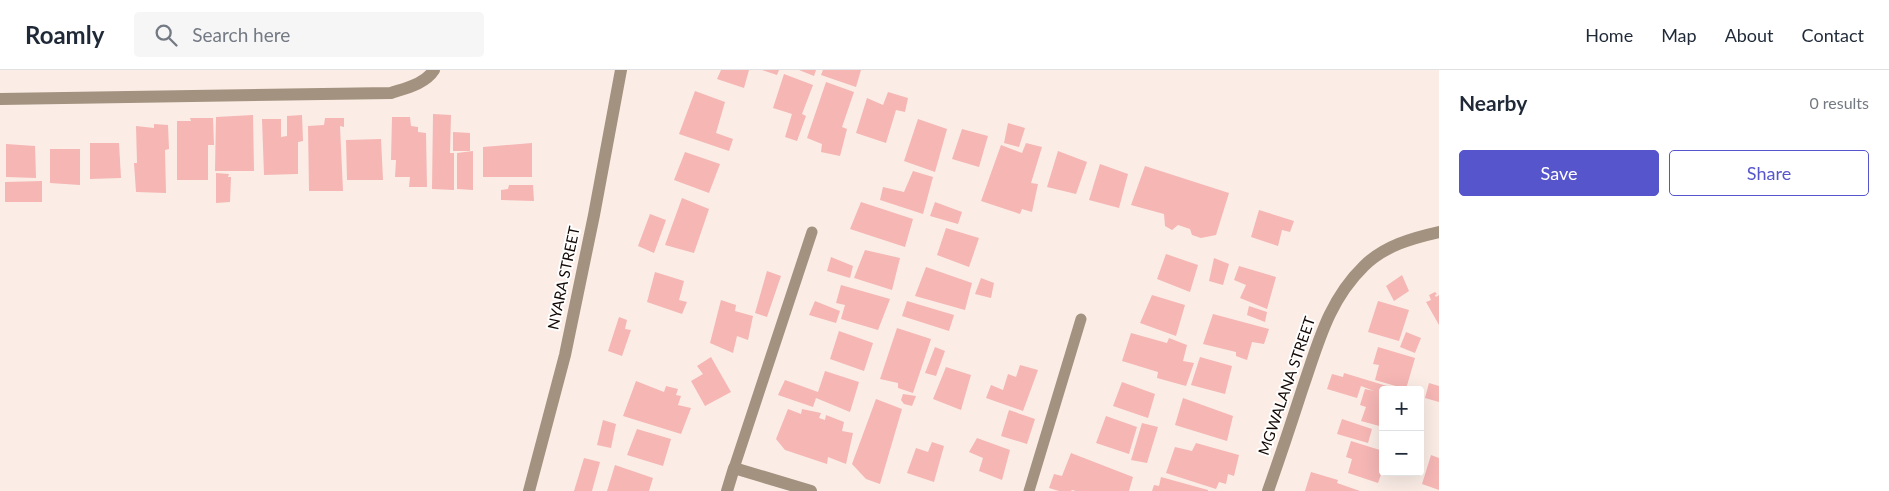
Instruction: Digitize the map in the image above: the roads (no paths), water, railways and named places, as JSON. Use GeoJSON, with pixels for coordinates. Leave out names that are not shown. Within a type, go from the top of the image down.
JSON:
{"type":"FeatureCollection","features":[{"type":"Feature","properties":{"kind":"street"},"geometry":{"type":"LineString","coordinates":[[0,99],[391,93],[413,86],[430,76],[434,70]]}},
{"type":"Feature","properties":{"kind":"street","name":"NYARA STREET"},"geometry":{"type":"LineString","coordinates":[[528,491],[565,355],[621,70]]}},
{"type":"Feature","properties":{"kind":"street","name":"MGWALANA STREET"},"geometry":{"type":"LineString","coordinates":[[1268,491],[1327,318],[1344,289],[1365,264],[1387,249],[1411,238],[1439,232]]}},
{"type":"Feature","properties":{"kind":"street"},"geometry":{"type":"LineString","coordinates":[[727,491],[734,468],[810,491]]}},
{"type":"Feature","properties":{"kind":"lane"},"geometry":{"type":"LineString","coordinates":[[734,468],[812,232]]}},
{"type":"Feature","properties":{"kind":"lane"},"geometry":{"type":"LineString","coordinates":[[1029,491],[1081,319]]}}]}
